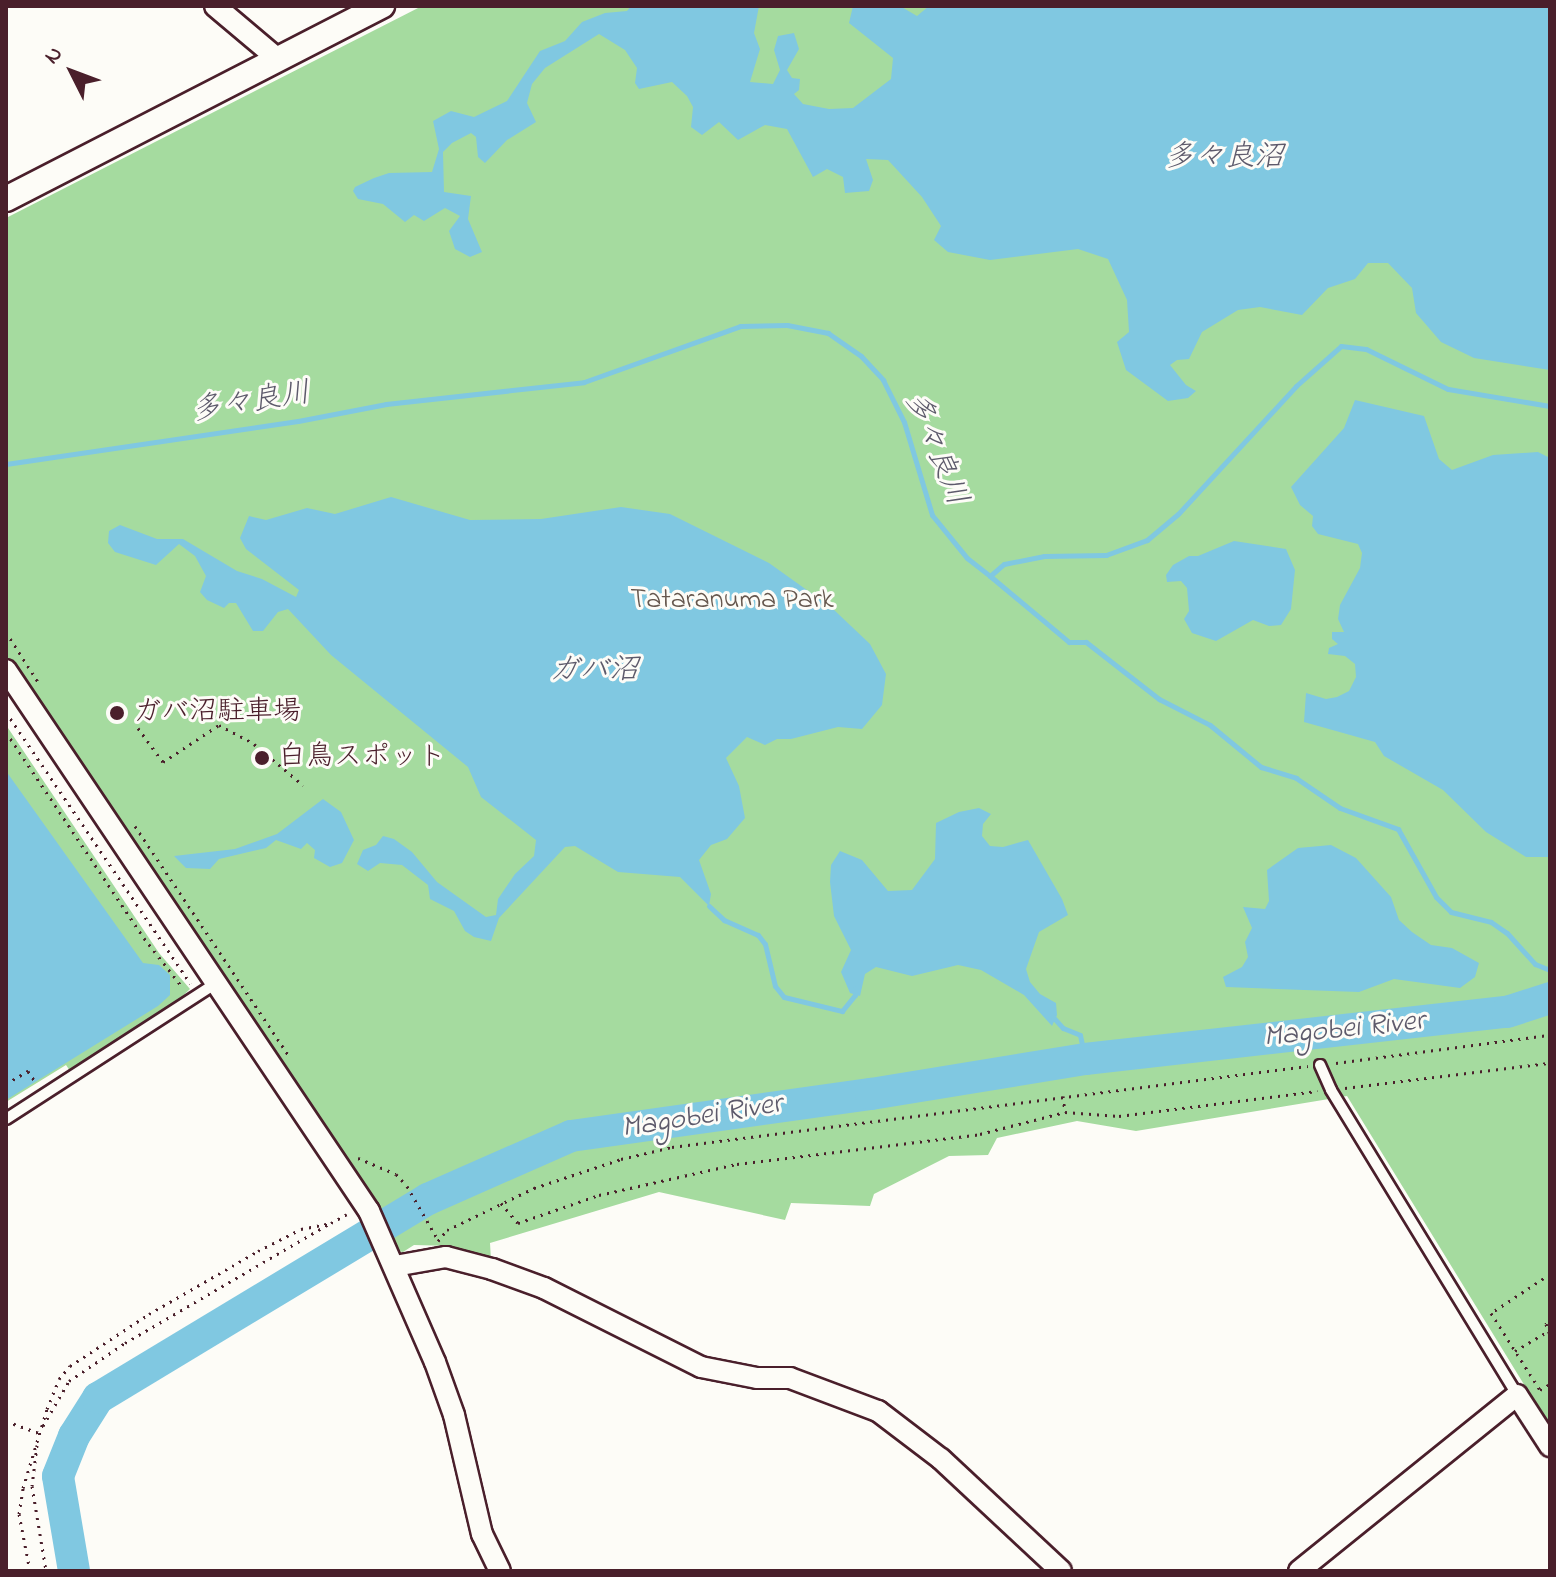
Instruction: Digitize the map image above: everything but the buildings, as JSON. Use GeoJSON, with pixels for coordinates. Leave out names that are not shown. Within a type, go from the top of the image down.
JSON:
{"type":"FeatureCollection","features":[{"type":"Feature","properties":{"kind":"street"},"geometry":{"type":"LineString","coordinates":[[215,6],[278,59]]}},
{"type":"Feature","properties":{"kind":"street"},"geometry":{"type":"LineString","coordinates":[[6,199],[382,6]]}},
{"type":"Feature","properties":{"kind":"street"},"geometry":{"type":"LineString","coordinates":[[6,670],[367,1208],[392,1260],[454,1415],[482,1534],[500,1571]]}},
{"type":"Feature","properties":{"kind":"street"},"geometry":{"type":"LineString","coordinates":[[392,1260],[436,1248],[446,1257],[492,1269],[544,1288],[701,1367],[757,1378],[790,1378],[878,1411],[941,1459],[1061,1571]]}},
{"type":"Feature","properties":{"kind":"street"},"geometry":{"type":"LineString","coordinates":[[1299,1571],[1517,1395],[1550,1446]]}},
{"type":"Feature","properties":{"kind":"lane"},"geometry":{"type":"LineString","coordinates":[[6,1119],[218,982]]}},
{"type":"Feature","properties":{"kind":"lane"},"geometry":{"type":"LineString","coordinates":[[1320,1065],[1331,1090],[1517,1395]]}},
{"type":"Feature","properties":{"kind":"path"},"geometry":{"type":"LineString","coordinates":[[6,712],[197,993]]}},
{"type":"Feature","properties":{"kind":"path"},"geometry":{"type":"LineString","coordinates":[[138,728],[163,762],[219,725],[263,751],[303,785]]}},
{"type":"Feature","properties":{"kind":"path"},"geometry":{"type":"LineString","coordinates":[[6,732],[144,938],[184,985],[182,991]]}},
{"type":"Feature","properties":{"kind":"path"},"geometry":{"type":"LineString","coordinates":[[127,814],[234,969],[293,1062]]}},
{"type":"Feature","properties":{"kind":"path"},"geometry":{"type":"LineString","coordinates":[[436,1248],[447,1230],[501,1203],[621,1159],[672,1147],[1550,1035]]}},
{"type":"Feature","properties":{"kind":"path"},"geometry":{"type":"LineString","coordinates":[[501,1203],[518,1223],[599,1195],[669,1177],[737,1164],[980,1134],[1065,1112],[1119,1116],[1550,1063]]}},
{"type":"Feature","properties":{"kind":"path"},"geometry":{"type":"LineString","coordinates":[[6,1084],[28,1071],[33,1079]]}},
{"type":"Feature","properties":{"kind":"path"},"geometry":{"type":"LineString","coordinates":[[1063,1096],[1065,1112]]}},
{"type":"Feature","properties":{"kind":"path"},"geometry":{"type":"LineString","coordinates":[[353,1155],[396,1174],[407,1186],[435,1232],[436,1248]]}},
{"type":"Feature","properties":{"kind":"path"},"geometry":{"type":"LineString","coordinates":[[46,1571],[32,1486],[39,1433],[69,1381],[125,1343],[331,1223],[367,1208]]}},
{"type":"Feature","properties":{"kind":"path"},"geometry":{"type":"LineString","coordinates":[[30,1571],[19,1514],[27,1466],[59,1379],[70,1366],[149,1314],[258,1251],[309,1226],[331,1223]]}},
{"type":"Feature","properties":{"kind":"path"},"geometry":{"type":"LineString","coordinates":[[1550,1274],[1491,1313],[1540,1390],[1550,1384]]}},
{"type":"Feature","properties":{"kind":"path"},"geometry":{"type":"LineString","coordinates":[[1515,1351],[1549,1333],[1550,1316]]}},
{"type":"Feature","properties":{"kind":"path"},"geometry":{"type":"LineString","coordinates":[[6,1421],[39,1433]]}},
{"type":"Feature","properties":{"kind":"green space","name":"Tataranuma Park"},"geometry":{"type":"Polygon","coordinates":[[[422,6],[1550,6],[1550,1427],[1347,1096],[1136,1131],[1077,1121],[997,1138],[988,1155],[949,1156],[874,1194],[870,1206],[791,1203],[785,1220],[659,1192],[490,1243],[491,1260],[453,1246],[414,1245],[403,1252],[397,1251],[374,1201],[6,657],[6,218],[422,6]]]}},
{"type":"Feature","properties":{"kind":"green space"},"geometry":{"type":"Polygon","coordinates":[[[6,725],[159,953],[190,989],[165,1013],[116,1044],[70,1071],[66,1065],[6,1102],[6,725]]]}},
{"type":"Feature","properties":{"kind":"water","name":"多々良沼"},"geometry":{"type":"Polygon","coordinates":[[[631,6],[759,6],[754,33],[760,49],[750,82],[773,84],[780,70],[774,50],[778,36],[794,33],[799,49],[787,70],[792,78],[800,79],[799,90],[794,94],[803,104],[829,109],[853,108],[891,79],[893,58],[849,23],[853,6],[900,6],[917,16],[929,6],[1550,6],[1550,370],[1474,358],[1441,342],[1416,313],[1412,288],[1388,263],[1368,263],[1355,279],[1328,288],[1302,315],[1260,307],[1238,310],[1202,332],[1189,359],[1177,360],[1170,365],[1186,385],[1196,391],[1188,398],[1168,401],[1126,370],[1117,342],[1129,332],[1127,300],[1108,259],[1078,249],[990,260],[948,252],[934,240],[941,226],[922,197],[888,160],[866,159],[873,180],[869,191],[845,193],[843,177],[827,169],[813,177],[787,129],[765,125],[738,140],[719,122],[702,135],[691,127],[693,107],[687,96],[672,82],[639,89],[635,83],[637,68],[625,50],[599,34],[545,68],[532,84],[527,103],[536,122],[507,140],[485,163],[478,157],[476,137],[471,133],[443,152],[444,192],[471,196],[468,219],[482,252],[470,257],[455,249],[449,231],[460,216],[445,208],[424,221],[414,215],[405,222],[383,204],[358,199],[353,191],[355,187],[374,178],[389,173],[432,172],[439,149],[433,121],[451,111],[474,117],[507,101],[540,51],[565,41],[582,22],[605,13],[627,11],[631,6]]]}},
{"type":"Feature","properties":{"kind":"water"},"geometry":{"type":"Polygon","coordinates":[[[1355,400],[1424,416],[1439,459],[1452,470],[1493,455],[1538,452],[1550,458],[1550,857],[1526,857],[1486,832],[1443,790],[1384,756],[1375,742],[1304,722],[1306,693],[1326,699],[1337,697],[1349,691],[1356,677],[1355,664],[1345,656],[1328,654],[1329,648],[1338,644],[1332,639],[1332,632],[1344,632],[1338,619],[1340,605],[1360,568],[1362,553],[1358,544],[1318,534],[1312,526],[1313,516],[1300,505],[1291,487],[1344,428],[1355,400]]]}},
{"type":"Feature","properties":{"kind":"water","name":"ガバ沼"},"geometry":{"type":"Polygon","coordinates":[[[391,497],[470,520],[541,519],[621,507],[670,514],[769,563],[832,608],[870,644],[886,674],[882,705],[862,729],[838,727],[791,739],[777,739],[765,745],[747,737],[726,758],[739,786],[745,818],[727,839],[711,845],[699,860],[711,894],[709,906],[680,877],[618,872],[575,846],[565,847],[499,918],[491,941],[474,937],[465,931],[454,911],[430,899],[428,885],[402,865],[380,863],[368,871],[357,864],[363,850],[376,845],[383,836],[394,839],[412,852],[437,882],[486,917],[496,915],[498,899],[515,874],[534,856],[536,840],[481,797],[468,767],[331,655],[288,609],[278,612],[263,631],[253,631],[236,603],[229,603],[224,608],[207,600],[200,592],[206,576],[195,556],[179,544],[156,565],[115,552],[108,543],[109,531],[120,525],[157,539],[183,539],[237,571],[262,579],[296,597],[299,590],[246,549],[240,538],[249,516],[266,520],[307,508],[335,514],[391,497]]]}},
{"type":"Feature","properties":{"kind":"water"},"geometry":{"type":"Polygon","coordinates":[[[1234,541],[1286,549],[1295,570],[1291,609],[1281,625],[1269,626],[1253,620],[1216,641],[1192,633],[1184,619],[1189,611],[1187,588],[1181,581],[1167,582],[1166,575],[1173,565],[1189,556],[1198,556],[1234,541]]]}},
{"type":"Feature","properties":{"kind":"water"},"geometry":{"type":"Polygon","coordinates":[[[6,771],[143,963],[159,965],[170,975],[170,995],[158,1006],[6,1100],[6,771]]]}},
{"type":"Feature","properties":{"kind":"water"},"geometry":{"type":"Polygon","coordinates":[[[323,799],[341,812],[354,840],[342,863],[330,867],[314,858],[315,850],[307,843],[301,849],[276,840],[266,848],[219,859],[210,869],[186,868],[174,856],[235,849],[277,834],[323,799]]]}},
{"type":"Feature","properties":{"kind":"water"},"geometry":{"type":"Polygon","coordinates":[[[979,808],[991,814],[983,824],[982,836],[990,846],[1003,847],[1028,840],[1068,915],[1039,932],[1026,969],[1030,982],[1040,994],[1056,1003],[1057,1015],[1052,1026],[1024,995],[981,970],[958,965],[912,976],[876,967],[865,974],[860,996],[850,993],[841,972],[851,950],[834,916],[830,882],[831,865],[840,851],[862,860],[888,891],[912,890],[935,859],[936,823],[959,812],[979,808]]]}},
{"type":"Feature","properties":{"kind":"water"},"geometry":{"type":"Polygon","coordinates":[[[1331,845],[1356,858],[1391,897],[1399,920],[1412,932],[1431,945],[1452,948],[1479,963],[1475,977],[1460,988],[1394,979],[1359,992],[1226,987],[1223,977],[1242,967],[1248,957],[1245,942],[1252,928],[1243,907],[1265,909],[1269,901],[1267,870],[1298,848],[1331,845]]]}},
{"type":"Feature","properties":{"kind":"waterway","name":"多々良川"},"geometry":{"type":"LineString","coordinates":[[6,464],[298,421],[386,404],[584,382],[740,326],[787,325],[828,333],[861,356],[883,380],[904,422],[932,515],[967,558],[990,576],[1004,564],[1044,556],[1106,555],[1147,540],[1178,514],[1296,386],[1341,346],[1366,349],[1448,389],[1550,406]]}},
{"type":"Feature","properties":{"kind":"waterway"},"geometry":{"type":"LineString","coordinates":[[990,576],[1069,642],[1086,642],[1159,699],[1210,725],[1261,767],[1296,778],[1340,808],[1398,829],[1436,897],[1451,912],[1491,922],[1507,933],[1535,964],[1550,970]]}},
{"type":"Feature","properties":{"kind":"waterway"},"geometry":{"type":"LineString","coordinates":[[709,906],[724,920],[758,935],[765,944],[775,986],[784,997],[842,1011],[855,995],[855,988]]}},
{"type":"Feature","properties":{"kind":"waterway","name":"Magobei River"},"geometry":{"type":"LineString","coordinates":[[74,1571],[58,1476],[74,1436],[98,1398],[428,1199],[571,1136],[871,1094],[1085,1059],[1507,1012],[1550,998]]}},
{"type":"Feature","properties":{"kind":"waterway"},"geometry":{"type":"LineString","coordinates":[[1053,1017],[1063,1028],[1080,1035],[1085,1059]]}},
{"type":"Feature","properties":{"kind":"place","name":"ガバ沼駐車場"},"geometry":{"type":"Point","coordinates":[117,713]}},
{"type":"Feature","properties":{"kind":"place","name":"白鳥スポット"},"geometry":{"type":"Point","coordinates":[262,758]}}]}
